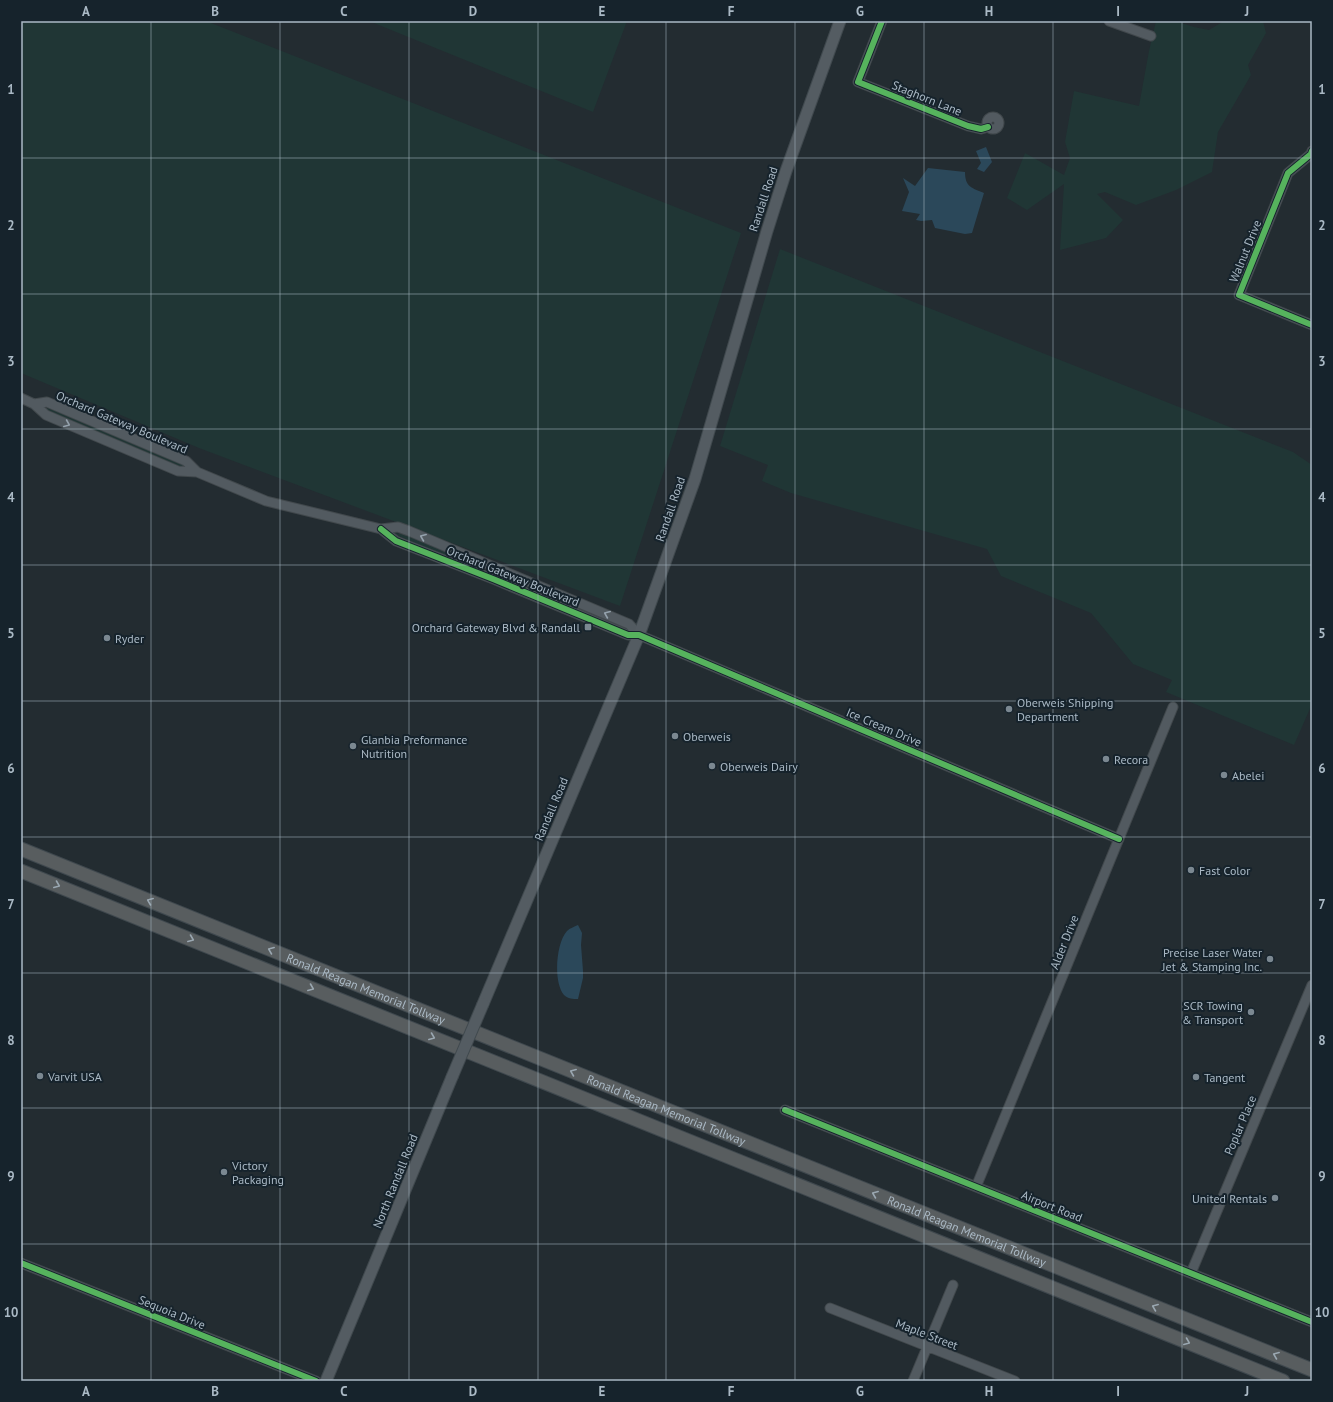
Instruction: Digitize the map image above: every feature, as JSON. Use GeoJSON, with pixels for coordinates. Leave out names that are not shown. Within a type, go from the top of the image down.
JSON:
{"type":"FeatureCollection","features":[{"type":"Feature","properties":{"kind":"highway","name":"Ronald Reagan Memorial Tollway"},"geometry":{"type":"LineString","coordinates":[[21,849],[1312,1370]]}},
{"type":"Feature","properties":{"kind":"highway","name":"Ronald Reagan Memorial Tollway"},"geometry":{"type":"LineString","coordinates":[[21,871],[1283,1381]]}},
{"type":"Feature","properties":{"kind":"main road","name":"Randall Road"},"geometry":{"type":"LineString","coordinates":[[488,992],[639,635],[695,479],[764,239],[786,171],[840,21]]}},
{"type":"Feature","properties":{"kind":"main road","name":"North Randall Road"},"geometry":{"type":"LineString","coordinates":[[326,1381],[488,992]]}},
{"type":"Feature","properties":{"kind":"street","name":"Staghorn Lane"},"geometry":{"type":"LineString","coordinates":[[882,21],[858,82],[971,127],[981,129],[988,127]]}},
{"type":"Feature","properties":{"kind":"street"},"geometry":{"type":"LineString","coordinates":[[1109,21],[1151,36]]}},
{"type":"Feature","properties":{"kind":"street","name":"Walnut Drive"},"geometry":{"type":"LineString","coordinates":[[1312,151],[1311,154],[1288,173],[1239,295],[1312,325]]}},
{"type":"Feature","properties":{"kind":"street","name":"Orchard Gateway Boulevard"},"geometry":{"type":"LineString","coordinates":[[21,398],[34,404],[47,402],[186,461],[197,472],[266,501],[381,529],[398,527],[629,624],[639,635]]}},
{"type":"Feature","properties":{"kind":"street","name":"Orchard Gateway Boulevard"},"geometry":{"type":"LineString","coordinates":[[381,529],[396,541],[429,555],[493,578],[628,635],[639,635]]}},
{"type":"Feature","properties":{"kind":"street","name":"Ice Cream Drive"},"geometry":{"type":"LineString","coordinates":[[639,635],[1119,839]]}},
{"type":"Feature","properties":{"kind":"street","name":"Alder Drive"},"geometry":{"type":"LineString","coordinates":[[976,1187],[1173,707]]}},
{"type":"Feature","properties":{"kind":"street","name":"Poplar Place"},"geometry":{"type":"LineString","coordinates":[[1191,1273],[1312,986]]}},
{"type":"Feature","properties":{"kind":"street","name":"Airport Road"},"geometry":{"type":"LineString","coordinates":[[785,1110],[1312,1322]]}},
{"type":"Feature","properties":{"kind":"street","name":"Sequoia Drive"},"geometry":{"type":"LineString","coordinates":[[21,1263],[316,1381]]}},
{"type":"Feature","properties":{"kind":"street"},"geometry":{"type":"LineString","coordinates":[[913,1381],[953,1285]]}},
{"type":"Feature","properties":{"kind":"street","name":"Maple Street"},"geometry":{"type":"LineString","coordinates":[[830,1308],[1015,1381]]}},
{"type":"Feature","properties":{"kind":"green space"},"geometry":{"type":"Polygon","coordinates":[[[21,21],[206,21],[741,233],[620,606],[199,448],[21,373],[21,21]]]}},
{"type":"Feature","properties":{"kind":"green space"},"geometry":{"type":"Polygon","coordinates":[[[369,21],[627,21],[593,112],[369,21]]]}},
{"type":"Feature","properties":{"kind":"green space"},"geometry":{"type":"Polygon","coordinates":[[[1156,21],[1175,21],[1209,30],[1224,21],[1263,21],[1266,33],[1248,65],[1251,75],[1218,132],[1212,172],[1176,190],[1136,205],[1105,192],[1097,194],[1123,220],[1106,238],[1060,250],[1064,184],[1027,210],[1007,198],[1025,153],[1064,175],[1070,158],[1065,142],[1074,91],[1139,106],[1156,21]]]}},
{"type":"Feature","properties":{"kind":"green space"},"geometry":{"type":"Polygon","coordinates":[[[780,249],[1293,452],[1312,465],[1312,704],[1294,745],[1166,692],[1172,680],[1133,664],[1091,613],[1001,576],[987,549],[791,493],[762,481],[768,465],[720,446],[780,249]]]}},
{"type":"Feature","properties":{"kind":"green space"},"geometry":{"type":"Polygon","coordinates":[[[41,406],[64,414],[191,468],[191,470],[165,461],[40,408],[41,406]]]}},
{"type":"Feature","properties":{"kind":"green space"},"geometry":{"type":"Polygon","coordinates":[[[388,532],[408,535],[490,569],[442,554],[388,532]]]}},
{"type":"Feature","properties":{"kind":"water"},"geometry":{"type":"Polygon","coordinates":[[[986,147],[992,162],[984,172],[977,169],[981,163],[976,151],[986,147]]]}},
{"type":"Feature","properties":{"kind":"water"},"geometry":{"type":"Polygon","coordinates":[[[928,168],[965,172],[966,181],[968,184],[984,193],[972,233],[965,234],[935,228],[932,220],[916,220],[920,214],[902,211],[909,192],[903,178],[915,186],[928,168]]]}},
{"type":"Feature","properties":{"kind":"water"},"geometry":{"type":"Polygon","coordinates":[[[578,925],[582,933],[581,945],[583,978],[578,999],[574,999],[564,995],[561,989],[558,981],[557,963],[560,944],[563,937],[568,930],[578,925]]]}},
{"type":"Feature","properties":{"kind":"cycle path"},"geometry":{"type":"LineString","coordinates":[[882,21],[858,82],[968,126],[981,129],[988,127]]}},
{"type":"Feature","properties":{"kind":"cycle path"},"geometry":{"type":"LineString","coordinates":[[1312,151],[1311,154],[1288,173],[1239,295],[1312,325]]}},
{"type":"Feature","properties":{"kind":"cycle path"},"geometry":{"type":"LineString","coordinates":[[381,529],[396,541],[493,579],[628,635],[639,635],[1119,839]]}},
{"type":"Feature","properties":{"kind":"cycle path"},"geometry":{"type":"LineString","coordinates":[[785,1110],[1312,1322]]}},
{"type":"Feature","properties":{"kind":"cycle path"},"geometry":{"type":"LineString","coordinates":[[21,1263],[316,1381]]}},
{"type":"Feature","properties":{"kind":"place","name":"Orchard Gateway Blvd & Randall"},"geometry":{"type":"Point","coordinates":[588,627]}},
{"type":"Feature","properties":{"kind":"place","name":"Ryder"},"geometry":{"type":"Point","coordinates":[107,638]}},
{"type":"Feature","properties":{"kind":"place","name":"Oberweis Shipping Department"},"geometry":{"type":"Point","coordinates":[1009,709]}},
{"type":"Feature","properties":{"kind":"place","name":"Oberweis"},"geometry":{"type":"Point","coordinates":[675,736]}},
{"type":"Feature","properties":{"kind":"place","name":"Glanbia Preformance Nutrition"},"geometry":{"type":"Point","coordinates":[353,746]}},
{"type":"Feature","properties":{"kind":"place","name":"Recora"},"geometry":{"type":"Point","coordinates":[1106,759]}},
{"type":"Feature","properties":{"kind":"place","name":"Oberweis Dairy"},"geometry":{"type":"Point","coordinates":[712,766]}},
{"type":"Feature","properties":{"kind":"place","name":"Abelei"},"geometry":{"type":"Point","coordinates":[1224,775]}},
{"type":"Feature","properties":{"kind":"place","name":"Fast Color"},"geometry":{"type":"Point","coordinates":[1191,870]}},
{"type":"Feature","properties":{"kind":"place","name":"Precise Laser Water Jet & Stamping Inc."},"geometry":{"type":"Point","coordinates":[1270,959]}},
{"type":"Feature","properties":{"kind":"place","name":"SCR Towing & Transport"},"geometry":{"type":"Point","coordinates":[1251,1012]}},
{"type":"Feature","properties":{"kind":"place","name":"Varvit USA"},"geometry":{"type":"Point","coordinates":[40,1076]}},
{"type":"Feature","properties":{"kind":"place","name":"Tangent"},"geometry":{"type":"Point","coordinates":[1196,1077]}},
{"type":"Feature","properties":{"kind":"place","name":"Victory Packaging"},"geometry":{"type":"Point","coordinates":[224,1172]}},
{"type":"Feature","properties":{"kind":"place","name":"United Rentals"},"geometry":{"type":"Point","coordinates":[1275,1198]}}]}
